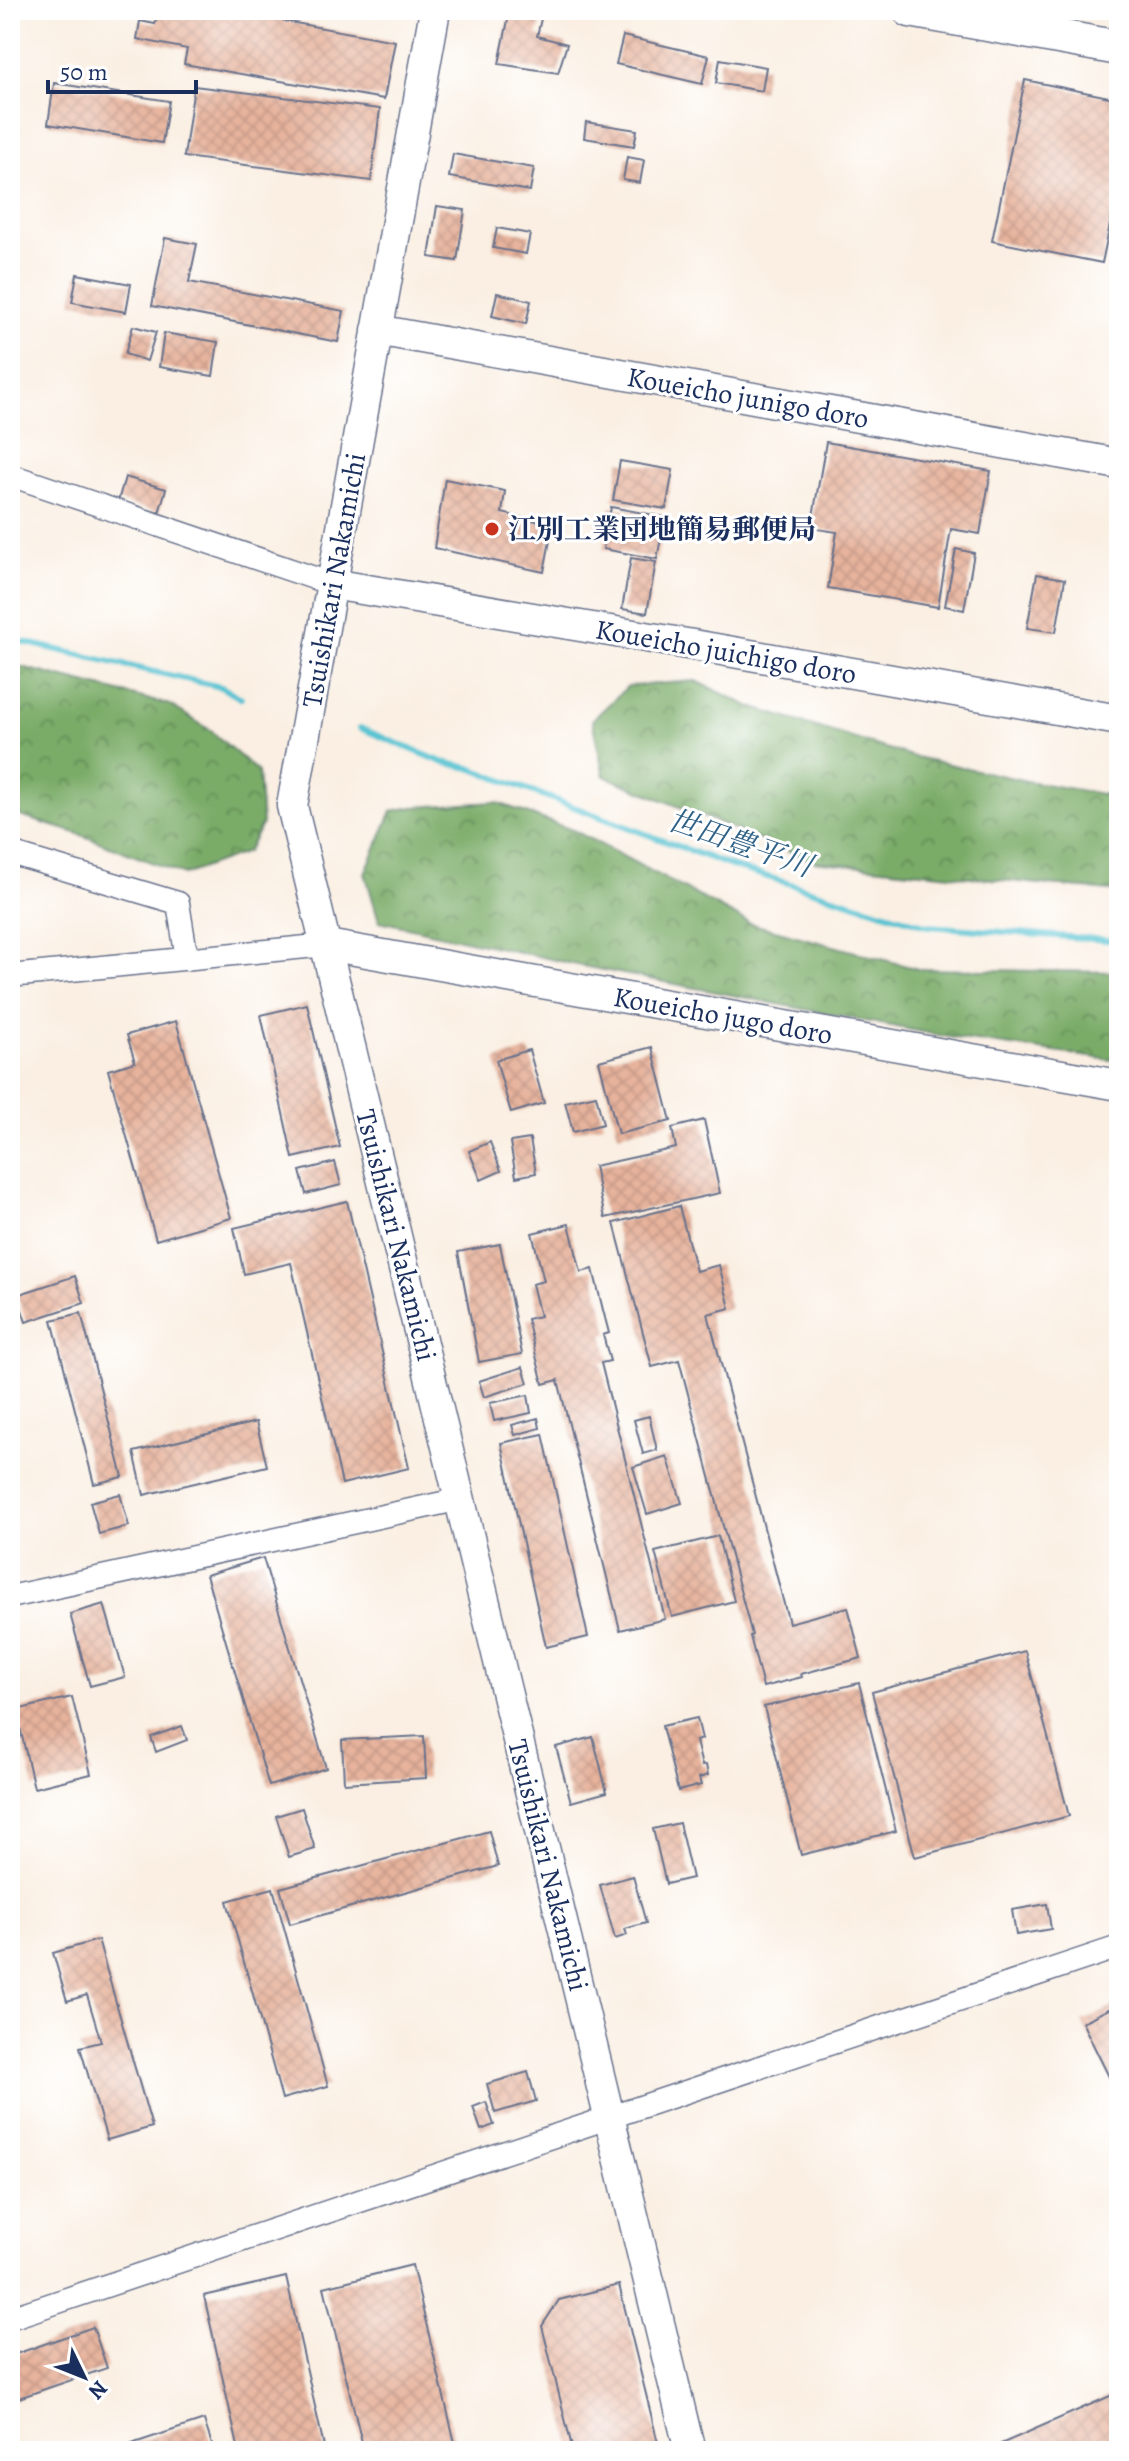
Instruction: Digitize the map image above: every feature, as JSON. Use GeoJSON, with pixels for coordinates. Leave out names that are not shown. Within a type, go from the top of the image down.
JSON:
{"type":"FeatureCollection","features":[{"type":"Feature","properties":{"kind":"main road"},"geometry":{"type":"LineString","coordinates":[[910,10],[1119,48]]}},
{"type":"Feature","properties":{"kind":"street","name":"Tsuishikari Nakamichi"},"geometry":{"type":"LineString","coordinates":[[435,10],[292,806],[690,2451]]}},
{"type":"Feature","properties":{"kind":"street","name":"Koueicho junigo doro"},"geometry":{"type":"LineString","coordinates":[[377,330],[1119,464]]}},
{"type":"Feature","properties":{"kind":"street"},"geometry":{"type":"LineString","coordinates":[[10,475],[332,584]]}},
{"type":"Feature","properties":{"kind":"street","name":"Koueicho juichigo doro"},"geometry":{"type":"LineString","coordinates":[[332,584],[1119,720]]}},
{"type":"Feature","properties":{"kind":"street"},"geometry":{"type":"LineString","coordinates":[[10,853],[178,903],[187,959]]}},
{"type":"Feature","properties":{"kind":"street"},"geometry":{"type":"LineString","coordinates":[[10,976],[327,945]]}},
{"type":"Feature","properties":{"kind":"street","name":"Koueicho jugo doro"},"geometry":{"type":"LineString","coordinates":[[327,945],[1119,1085]]}},
{"type":"Feature","properties":{"kind":"street"},"geometry":{"type":"LineString","coordinates":[[10,1597],[461,1499]]}},
{"type":"Feature","properties":{"kind":"street"},"geometry":{"type":"LineString","coordinates":[[10,2318],[1119,1947]]}},
{"type":"Feature","properties":{"kind":"green space"},"geometry":{"type":"Polygon","coordinates":[[[10,664],[170,705],[210,730],[258,772],[262,824],[247,852],[184,875],[76,833],[10,813],[10,664]]]}},
{"type":"Feature","properties":{"kind":"green space"},"geometry":{"type":"Polygon","coordinates":[[[696,681],[751,707],[911,756],[1119,797],[1119,892],[812,861],[604,776],[592,720],[628,686],[696,681]]]}},
{"type":"Feature","properties":{"kind":"green space"},"geometry":{"type":"Polygon","coordinates":[[[496,802],[575,831],[749,923],[918,969],[1119,972],[1119,1061],[948,1037],[582,966],[379,921],[365,873],[392,811],[496,802]]]}},
{"type":"Feature","properties":{"kind":"building"},"geometry":{"type":"Polygon","coordinates":[[[158,10],[287,10],[284,21],[395,41],[384,99],[184,64],[187,49],[137,39],[140,21],[155,24],[158,10]]]}},
{"type":"Feature","properties":{"kind":"building"},"geometry":{"type":"Polygon","coordinates":[[[510,10],[543,10],[537,36],[567,44],[558,73],[499,64],[510,10]]]}},
{"type":"Feature","properties":{"kind":"building"},"geometry":{"type":"Polygon","coordinates":[[[623,36],[709,56],[702,84],[616,64],[623,36]]]}},
{"type":"Feature","properties":{"kind":"building"},"geometry":{"type":"Polygon","coordinates":[[[720,59],[766,67],[762,91],[716,83],[720,59]]]}},
{"type":"Feature","properties":{"kind":"building"},"geometry":{"type":"Polygon","coordinates":[[[1025,80],[1119,99],[1119,181],[1102,263],[992,241],[1025,80]]]}},
{"type":"Feature","properties":{"kind":"building"},"geometry":{"type":"Polygon","coordinates":[[[54,83],[169,101],[162,143],[48,124],[54,83]]]}},
{"type":"Feature","properties":{"kind":"building"},"geometry":{"type":"Polygon","coordinates":[[[194,86],[380,109],[371,181],[184,157],[194,86]]]}},
{"type":"Feature","properties":{"kind":"building"},"geometry":{"type":"Polygon","coordinates":[[[586,122],[637,130],[634,146],[584,138],[586,122]]]}},
{"type":"Feature","properties":{"kind":"building"},"geometry":{"type":"Polygon","coordinates":[[[453,154],[534,168],[530,191],[449,177],[453,154]]]}},
{"type":"Feature","properties":{"kind":"building"},"geometry":{"type":"Polygon","coordinates":[[[627,157],[644,160],[640,183],[623,180],[627,157]]]}},
{"type":"Feature","properties":{"kind":"building"},"geometry":{"type":"Polygon","coordinates":[[[437,206],[465,210],[457,261],[429,257],[437,206]]]}},
{"type":"Feature","properties":{"kind":"building"},"geometry":{"type":"Polygon","coordinates":[[[497,228],[530,234],[526,254],[493,248],[497,228]]]}},
{"type":"Feature","properties":{"kind":"building"},"geometry":{"type":"Polygon","coordinates":[[[165,238],[197,244],[189,282],[344,311],[338,342],[152,306],[165,238]]]}},
{"type":"Feature","properties":{"kind":"building"},"geometry":{"type":"Polygon","coordinates":[[[77,274],[131,284],[126,312],[72,302],[77,274]]]}},
{"type":"Feature","properties":{"kind":"building"},"geometry":{"type":"Polygon","coordinates":[[[497,293],[531,301],[526,324],[492,316],[497,293]]]}},
{"type":"Feature","properties":{"kind":"building"},"geometry":{"type":"Polygon","coordinates":[[[133,326],[156,332],[147,361],[125,354],[133,326]]]}},
{"type":"Feature","properties":{"kind":"building"},"geometry":{"type":"Polygon","coordinates":[[[164,333],[218,342],[213,376],[159,367],[164,333]]]}},
{"type":"Feature","properties":{"kind":"building"},"geometry":{"type":"Polygon","coordinates":[[[826,442],[991,471],[980,534],[951,529],[938,607],[828,588],[837,532],[811,528],[826,442]]]}},
{"type":"Feature","properties":{"kind":"building"},"geometry":{"type":"Polygon","coordinates":[[[620,461],[673,470],[666,509],[613,500],[620,461]]]}},
{"type":"Feature","properties":{"kind":"building"},"geometry":{"type":"Polygon","coordinates":[[[125,477],[166,489],[159,513],[118,501],[125,477]]]}},
{"type":"Feature","properties":{"kind":"building"},"geometry":{"type":"Polygon","coordinates":[[[445,479],[505,491],[502,513],[553,525],[544,572],[434,548],[445,479]]]}},
{"type":"Feature","properties":{"kind":"building"},"geometry":{"type":"Polygon","coordinates":[[[611,507],[665,517],[657,559],[603,549],[611,507]]]}},
{"type":"Feature","properties":{"kind":"building"},"geometry":{"type":"Polygon","coordinates":[[[956,549],[974,553],[964,610],[945,606],[956,549]]]}},
{"type":"Feature","properties":{"kind":"building"},"geometry":{"type":"Polygon","coordinates":[[[631,558],[656,562],[647,613],[622,609],[631,558]]]}},
{"type":"Feature","properties":{"kind":"building"},"geometry":{"type":"Polygon","coordinates":[[[1037,574],[1065,579],[1056,632],[1027,628],[1037,574]]]}},
{"type":"Feature","properties":{"kind":"building"},"geometry":{"type":"Polygon","coordinates":[[[307,1004],[340,1147],[293,1158],[261,1015],[307,1004]]]}},
{"type":"Feature","properties":{"kind":"building"},"geometry":{"type":"Polygon","coordinates":[[[176,1021],[231,1218],[156,1240],[108,1070],[135,1062],[127,1035],[176,1021]]]}},
{"type":"Feature","properties":{"kind":"building"},"geometry":{"type":"Polygon","coordinates":[[[652,1047],[671,1121],[618,1134],[599,1061],[652,1047]]]}},
{"type":"Feature","properties":{"kind":"building"},"geometry":{"type":"Polygon","coordinates":[[[529,1050],[544,1103],[511,1113],[496,1060],[529,1050]]]}},
{"type":"Feature","properties":{"kind":"building"},"geometry":{"type":"Polygon","coordinates":[[[596,1095],[603,1124],[573,1132],[565,1102],[596,1095]]]}},
{"type":"Feature","properties":{"kind":"building"},"geometry":{"type":"Polygon","coordinates":[[[704,1120],[720,1193],[605,1218],[594,1166],[676,1148],[672,1128],[704,1120]]]}},
{"type":"Feature","properties":{"kind":"building"},"geometry":{"type":"Polygon","coordinates":[[[530,1139],[536,1173],[516,1177],[510,1142],[530,1139]]]}},
{"type":"Feature","properties":{"kind":"building"},"geometry":{"type":"Polygon","coordinates":[[[490,1142],[501,1171],[481,1180],[469,1151],[490,1142]]]}},
{"type":"Feature","properties":{"kind":"building"},"geometry":{"type":"Polygon","coordinates":[[[335,1162],[341,1185],[306,1194],[300,1171],[335,1162]]]}},
{"type":"Feature","properties":{"kind":"building"},"geometry":{"type":"Polygon","coordinates":[[[347,1201],[409,1468],[342,1484],[291,1263],[244,1274],[234,1228],[347,1201]]]}},
{"type":"Feature","properties":{"kind":"building"},"geometry":{"type":"Polygon","coordinates":[[[679,1206],[696,1271],[719,1265],[730,1308],[708,1314],[789,1623],[848,1607],[861,1658],[763,1687],[679,1360],[652,1367],[614,1223],[679,1206]]]}},
{"type":"Feature","properties":{"kind":"building"},"geometry":{"type":"Polygon","coordinates":[[[569,1224],[581,1272],[593,1269],[609,1333],[603,1335],[610,1361],[601,1363],[665,1619],[620,1630],[558,1380],[543,1384],[527,1319],[540,1316],[532,1284],[544,1281],[532,1233],[569,1224]]]}},
{"type":"Feature","properties":{"kind":"building"},"geometry":{"type":"Polygon","coordinates":[[[500,1244],[522,1354],[479,1362],[458,1252],[500,1244]]]}},
{"type":"Feature","properties":{"kind":"building"},"geometry":{"type":"Polygon","coordinates":[[[75,1276],[84,1303],[26,1322],[17,1295],[75,1276]]]}},
{"type":"Feature","properties":{"kind":"building"},"geometry":{"type":"Polygon","coordinates":[[[81,1313],[123,1477],[94,1484],[52,1320],[81,1313]]]}},
{"type":"Feature","properties":{"kind":"building"},"geometry":{"type":"Polygon","coordinates":[[[523,1367],[528,1383],[484,1397],[479,1381],[523,1367]]]}},
{"type":"Feature","properties":{"kind":"building"},"geometry":{"type":"Polygon","coordinates":[[[528,1395],[531,1413],[494,1421],[490,1403],[528,1395]]]}},
{"type":"Feature","properties":{"kind":"building"},"geometry":{"type":"Polygon","coordinates":[[[649,1416],[657,1450],[643,1454],[634,1420],[649,1416]]]}},
{"type":"Feature","properties":{"kind":"building"},"geometry":{"type":"Polygon","coordinates":[[[538,1418],[540,1428],[515,1435],[512,1425],[538,1418]]]}},
{"type":"Feature","properties":{"kind":"building"},"geometry":{"type":"Polygon","coordinates":[[[256,1422],[267,1466],[144,1495],[134,1452],[256,1422]]]}},
{"type":"Feature","properties":{"kind":"building"},"geometry":{"type":"Polygon","coordinates":[[[543,1434],[588,1637],[546,1647],[501,1443],[543,1434]]]}},
{"type":"Feature","properties":{"kind":"building"},"geometry":{"type":"Polygon","coordinates":[[[667,1456],[682,1503],[647,1514],[633,1467],[667,1456]]]}},
{"type":"Feature","properties":{"kind":"building"},"geometry":{"type":"Polygon","coordinates":[[[120,1494],[129,1526],[99,1534],[90,1502],[120,1494]]]}},
{"type":"Feature","properties":{"kind":"building"},"geometry":{"type":"Polygon","coordinates":[[[718,1536],[734,1601],[672,1617],[655,1552],[718,1536]]]}},
{"type":"Feature","properties":{"kind":"building"},"geometry":{"type":"Polygon","coordinates":[[[263,1558],[326,1768],[269,1786],[206,1575],[263,1558]]]}},
{"type":"Feature","properties":{"kind":"building"},"geometry":{"type":"Polygon","coordinates":[[[104,1604],[125,1677],[90,1686],[70,1614],[104,1604]]]}},
{"type":"Feature","properties":{"kind":"building"},"geometry":{"type":"Polygon","coordinates":[[[1025,1651],[1069,1816],[915,1857],[872,1692],[1025,1651]]]}},
{"type":"Feature","properties":{"kind":"building"},"geometry":{"type":"Polygon","coordinates":[[[859,1683],[896,1831],[801,1855],[764,1707],[859,1683]]]}},
{"type":"Feature","properties":{"kind":"building"},"geometry":{"type":"Polygon","coordinates":[[[72,1697],[91,1774],[34,1788],[16,1710],[72,1697]]]}},
{"type":"Feature","properties":{"kind":"building"},"geometry":{"type":"Polygon","coordinates":[[[697,1718],[702,1739],[696,1741],[702,1766],[706,1765],[708,1775],[699,1778],[701,1785],[678,1791],[662,1726],[697,1718]]]}},
{"type":"Feature","properties":{"kind":"building"},"geometry":{"type":"Polygon","coordinates":[[[182,1726],[187,1740],[156,1752],[151,1737],[182,1726]]]}},
{"type":"Feature","properties":{"kind":"building"},"geometry":{"type":"Polygon","coordinates":[[[424,1736],[426,1778],[344,1783],[342,1740],[424,1736]]]}},
{"type":"Feature","properties":{"kind":"building"},"geometry":{"type":"Polygon","coordinates":[[[593,1737],[607,1792],[571,1802],[556,1747],[593,1737]]]}},
{"type":"Feature","properties":{"kind":"building"},"geometry":{"type":"Polygon","coordinates":[[[302,1808],[315,1849],[289,1857],[276,1816],[302,1808]]]}},
{"type":"Feature","properties":{"kind":"building"},"geometry":{"type":"Polygon","coordinates":[[[679,1823],[692,1878],[666,1884],[653,1829],[679,1823]]]}},
{"type":"Feature","properties":{"kind":"building"},"geometry":{"type":"Polygon","coordinates":[[[489,1831],[498,1866],[290,1924],[280,1888],[489,1831]]]}},
{"type":"Feature","properties":{"kind":"building"},"geometry":{"type":"Polygon","coordinates":[[[633,1876],[646,1923],[625,1929],[627,1935],[615,1939],[600,1885],[633,1876]]]}},
{"type":"Feature","properties":{"kind":"building"},"geometry":{"type":"Polygon","coordinates":[[[273,1888],[328,2086],[282,2099],[227,1901],[273,1888]]]}},
{"type":"Feature","properties":{"kind":"building"},"geometry":{"type":"Polygon","coordinates":[[[1047,1904],[1051,1929],[1016,1935],[1012,1910],[1047,1904]]]}},
{"type":"Feature","properties":{"kind":"building"},"geometry":{"type":"Polygon","coordinates":[[[98,1940],[152,2127],[107,2140],[80,2047],[101,2042],[87,1995],[67,2001],[53,1953],[98,1940]]]}},
{"type":"Feature","properties":{"kind":"building"},"geometry":{"type":"Polygon","coordinates":[[[1119,2004],[1119,2097],[1082,2022],[1119,2004]]]}},
{"type":"Feature","properties":{"kind":"building"},"geometry":{"type":"Polygon","coordinates":[[[528,2072],[536,2101],[495,2113],[487,2084],[528,2072]]]}},
{"type":"Feature","properties":{"kind":"building"},"geometry":{"type":"Polygon","coordinates":[[[486,2102],[494,2125],[481,2130],[473,2107],[486,2102]]]}},
{"type":"Feature","properties":{"kind":"building"},"geometry":{"type":"Polygon","coordinates":[[[412,2265],[457,2451],[364,2451],[324,2287],[412,2265]]]}},
{"type":"Feature","properties":{"kind":"building"},"geometry":{"type":"Polygon","coordinates":[[[286,2277],[325,2451],[239,2451],[204,2296],[286,2277]]]}},
{"type":"Feature","properties":{"kind":"building"},"geometry":{"type":"Polygon","coordinates":[[[619,2285],[660,2451],[573,2451],[542,2326],[559,2300],[619,2285]]]}},
{"type":"Feature","properties":{"kind":"building"},"geometry":{"type":"Polygon","coordinates":[[[93,2327],[107,2368],[10,2401],[10,2356],[93,2327]]]}},
{"type":"Feature","properties":{"kind":"building"},"geometry":{"type":"Polygon","coordinates":[[[1119,2392],[1119,2451],[985,2451],[1119,2392]]]}},
{"type":"Feature","properties":{"kind":"building"},"geometry":{"type":"Polygon","coordinates":[[[204,2420],[214,2451],[113,2451],[113,2450],[204,2420]]]}},
{"type":"Feature","properties":{"kind":"waterway","name":"世田豊平川"},"geometry":{"type":"LineString","coordinates":[[10,639],[221,687],[241,698]]}},
{"type":"Feature","properties":{"kind":"waterway","name":"世田豊平川"},"geometry":{"type":"LineString","coordinates":[[360,728],[442,762],[470,768],[731,866],[929,926],[1119,941]]}},
{"type":"Feature","properties":{"kind":"place","name":"江別工業団地簡易郵便局"},"geometry":{"type":"Point","coordinates":[492,529]}}]}
